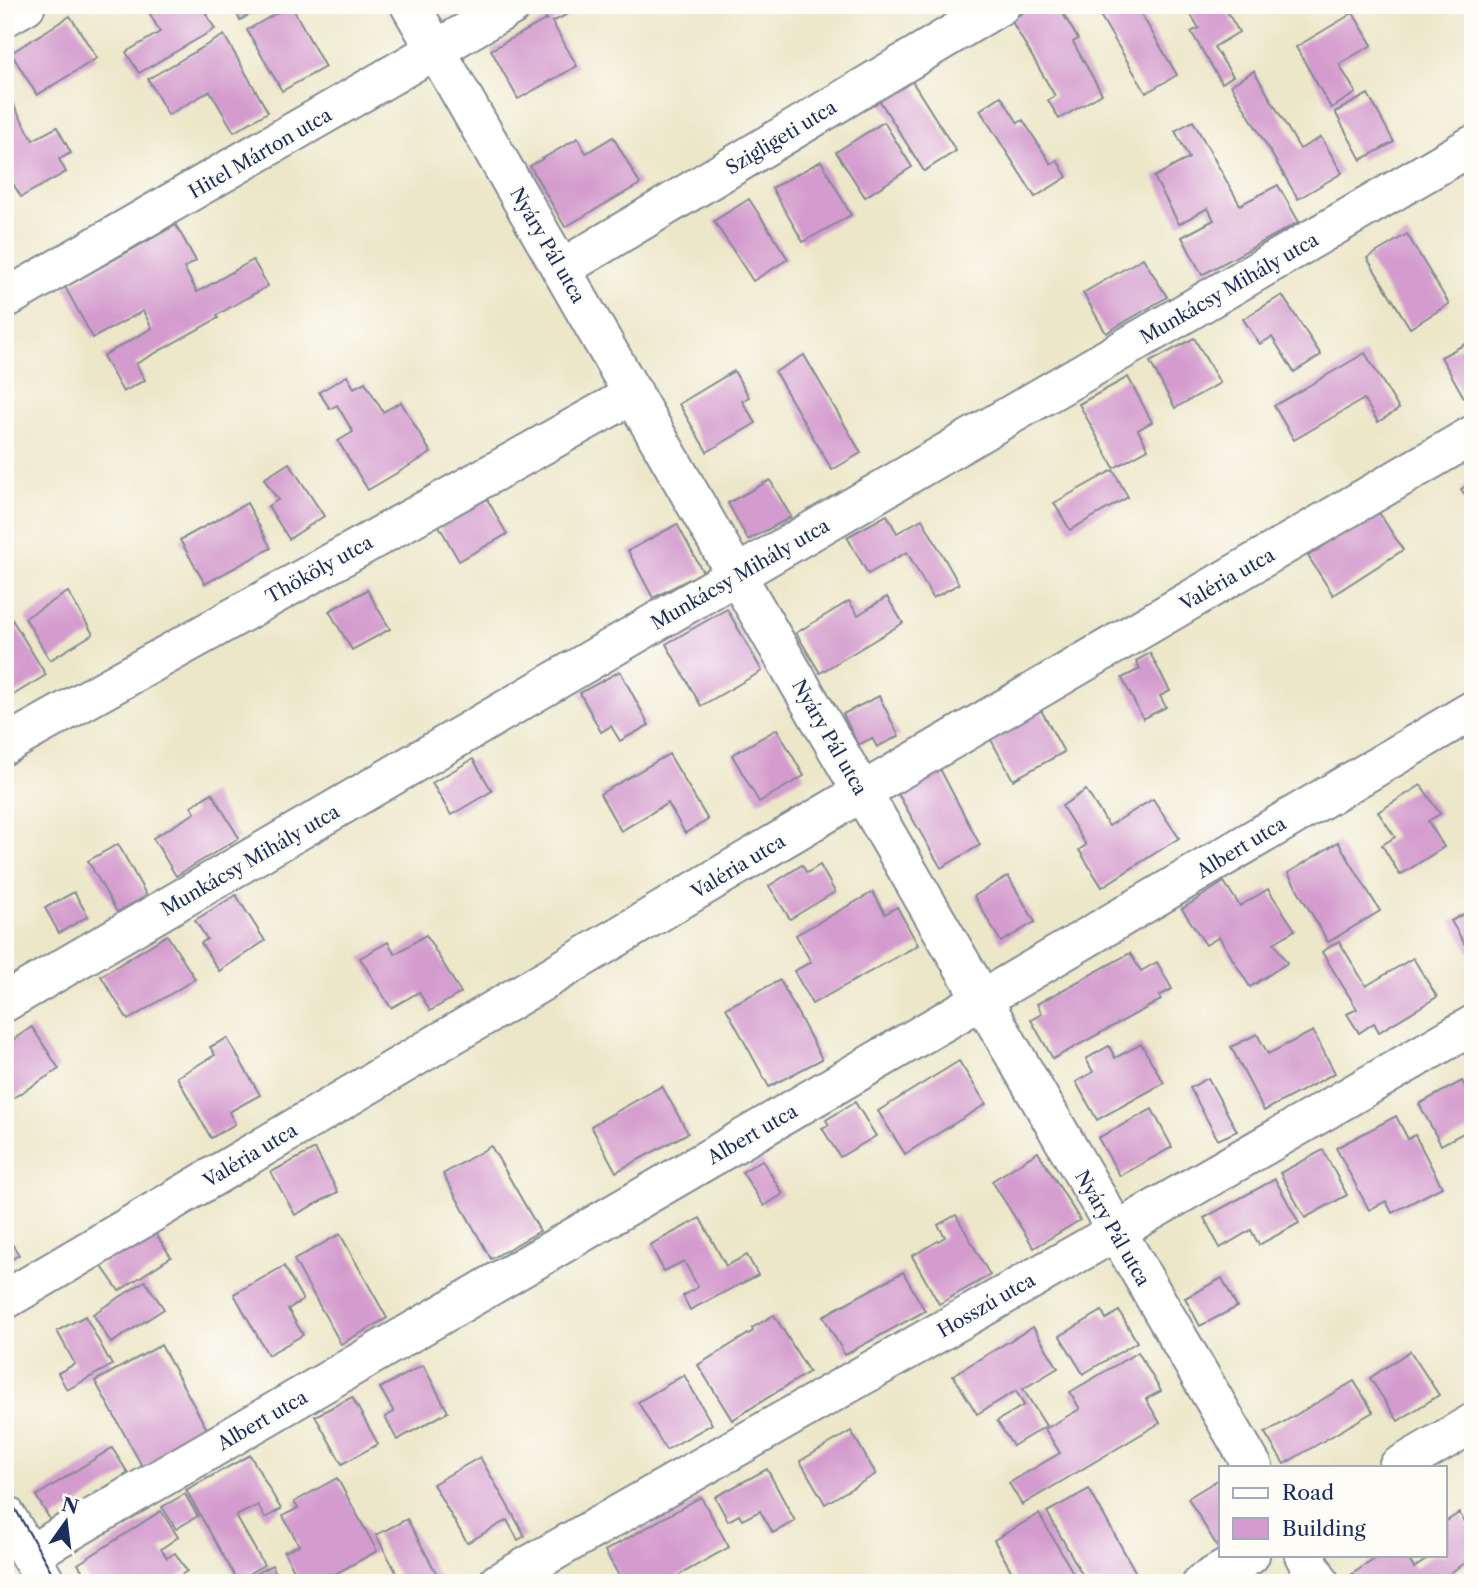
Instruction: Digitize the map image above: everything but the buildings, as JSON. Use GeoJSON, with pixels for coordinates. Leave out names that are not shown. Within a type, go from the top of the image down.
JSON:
{"type":"FeatureCollection","features":[{"type":"Feature","properties":{"kind":"street"},"geometry":{"type":"LineString","coordinates":[[5,17],[26,5]]}},
{"type":"Feature","properties":{"kind":"street","name":"Nyáry Pál utca"},"geometry":{"type":"LineString","coordinates":[[410,5],[1251,1466]]}},
{"type":"Feature","properties":{"kind":"street","name":"Hitel Márton utca"},"geometry":{"type":"LineString","coordinates":[[5,299],[513,5]]}},
{"type":"Feature","properties":{"kind":"street","name":"Szigligeti utca"},"geometry":{"type":"LineString","coordinates":[[561,269],[1001,5]]}},
{"type":"Feature","properties":{"kind":"street","name":"Munkácsy Mihály utca"},"geometry":{"type":"LineString","coordinates":[[5,1002],[1473,145]]}},
{"type":"Feature","properties":{"kind":"street","name":"Thököly utca"},"geometry":{"type":"LineString","coordinates":[[5,745],[634,394]]}},
{"type":"Feature","properties":{"kind":"street","name":"Valéria utca"},"geometry":{"type":"LineString","coordinates":[[5,1300],[862,792],[1473,435]]}},
{"type":"Feature","properties":{"kind":"street","name":"Albert utca"},"geometry":{"type":"LineString","coordinates":[[37,1569],[981,1000],[1473,710]]}},
{"type":"Feature","properties":{"kind":"street","name":"Hosszú utca"},"geometry":{"type":"LineString","coordinates":[[498,1583],[1473,1025]]}},
{"type":"Feature","properties":{"kind":"street"},"geometry":{"type":"LineString","coordinates":[[1400,1466],[1473,1423]]}},
{"type":"Feature","properties":{"kind":"street"},"geometry":{"type":"LineString","coordinates":[[5,1514],[37,1569]]}},
{"type":"Feature","properties":{"kind":"street"},"geometry":{"type":"LineString","coordinates":[[1202,1583],[1248,1556]]}},
{"type":"Feature","properties":{"kind":"street"},"geometry":{"type":"LineString","coordinates":[[1305,1556],[1320,1583]]}},
{"type":"Feature","properties":{"kind":"tram line"},"geometry":{"type":"LineString","coordinates":[[5,1491],[58,1583]]}}]}
